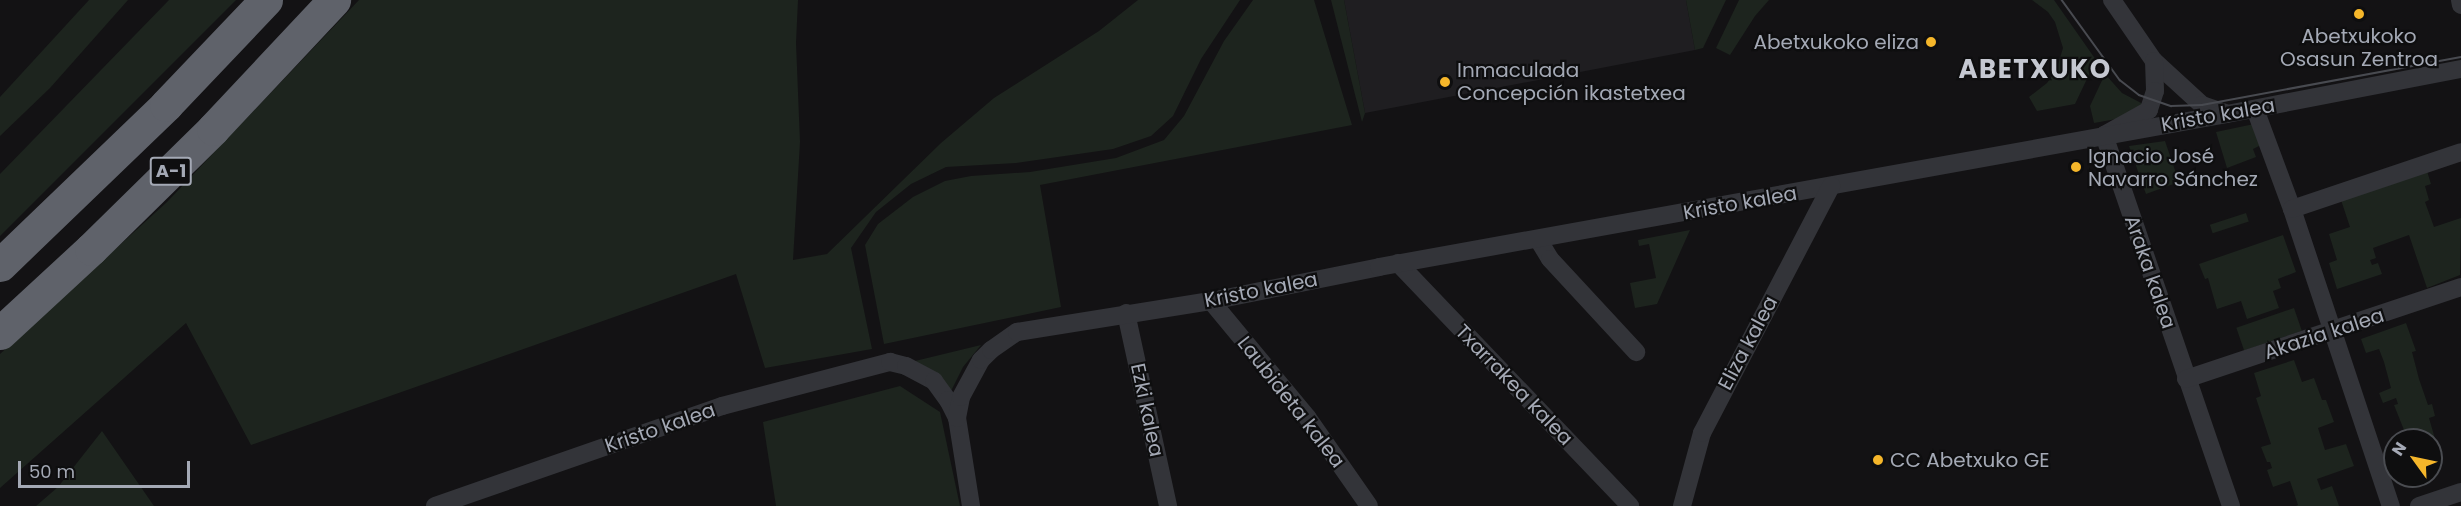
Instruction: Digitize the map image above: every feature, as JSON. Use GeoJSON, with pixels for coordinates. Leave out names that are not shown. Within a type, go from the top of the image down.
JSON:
{"type":"FeatureCollection","features":[{"type":"Feature","properties":{"kind":"highway","name":"A-1"},"geometry":{"type":"LineString","coordinates":[[0,265],[166,105],[266,0]]}},
{"type":"Feature","properties":{"kind":"highway","name":"A-1"},"geometry":{"type":"LineString","coordinates":[[0,333],[91,249],[213,129],[334,0]]}},
{"type":"Feature","properties":{"kind":"street"},"geometry":{"type":"LineString","coordinates":[[2112,0],[2154,61],[2202,105],[2227,114]]}},
{"type":"Feature","properties":{"kind":"street"},"geometry":{"type":"LineString","coordinates":[[2460,0],[2461,5]]}},
{"type":"Feature","properties":{"kind":"street"},"geometry":{"type":"LineString","coordinates":[[2104,135],[2149,110],[2155,91],[2154,61]]}},
{"type":"Feature","properties":{"kind":"street","name":"Kristo kalea"},"geometry":{"type":"LineString","coordinates":[[957,418],[962,397],[981,360],[1017,332],[1211,300],[1398,263],[2255,109],[2461,69]]}},
{"type":"Feature","properties":{"kind":"street"},"geometry":{"type":"LineString","coordinates":[[2255,109],[2292,209],[2391,506]]}},
{"type":"Feature","properties":{"kind":"street","name":"Araka kalea"},"geometry":{"type":"LineString","coordinates":[[2104,135],[2231,506]]}},
{"type":"Feature","properties":{"kind":"street"},"geometry":{"type":"LineString","coordinates":[[2292,209],[2461,152]]}},
{"type":"Feature","properties":{"kind":"street","name":"Eliza kalea"},"geometry":{"type":"LineString","coordinates":[[1682,506],[1702,433],[1831,186]]}},
{"type":"Feature","properties":{"kind":"street"},"geometry":{"type":"LineString","coordinates":[[1538,239],[1550,259],[1636,352]]}},
{"type":"Feature","properties":{"kind":"street","name":"Txarrakea kalea"},"geometry":{"type":"LineString","coordinates":[[1398,263],[1630,506]]}},
{"type":"Feature","properties":{"kind":"street","name":"Akazia kalea"},"geometry":{"type":"LineString","coordinates":[[2186,379],[2333,332],[2461,287]]}},
{"type":"Feature","properties":{"kind":"street","name":"Laubideta kalea"},"geometry":{"type":"LineString","coordinates":[[1211,300],[1307,417],[1369,506]]}},
{"type":"Feature","properties":{"kind":"street","name":"Ezki kalea"},"geometry":{"type":"LineString","coordinates":[[1126,314],[1168,506]]}},
{"type":"Feature","properties":{"kind":"street","name":"Kristo kalea"},"geometry":{"type":"LineString","coordinates":[[435,506],[722,406],[890,362],[906,366],[934,381],[948,400],[957,418]]}},
{"type":"Feature","properties":{"kind":"street"},"geometry":{"type":"LineString","coordinates":[[957,418],[971,506]]}},
{"type":"Feature","properties":{"kind":"street"},"geometry":{"type":"LineString","coordinates":[[2419,506],[2461,492]]}},
{"type":"Feature","properties":{"kind":"shaded area"},"geometry":{"type":"Polygon","coordinates":[[[89,0],[128,0],[50,88],[0,136],[0,97],[89,0]]]}},
{"type":"Feature","properties":{"kind":"shaded area"},"geometry":{"type":"Polygon","coordinates":[[[169,0],[236,0],[0,236],[0,174],[169,0]]]}},
{"type":"Feature","properties":{"kind":"shaded area"},"geometry":{"type":"Polygon","coordinates":[[[359,0],[798,0],[796,43],[800,142],[793,260],[827,254],[941,143],[994,98],[1099,31],[1138,0],[1240,0],[1201,59],[1173,116],[1151,136],[1113,149],[1016,163],[946,167],[911,184],[876,212],[851,248],[872,349],[765,368],[736,274],[251,445],[186,323],[0,488],[0,354],[167,202],[359,0]]]}},
{"type":"Feature","properties":{"kind":"shaded area"},"geometry":{"type":"Polygon","coordinates":[[[1253,0],[1314,0],[1352,125],[1040,185],[1061,307],[884,344],[865,245],[878,224],[913,197],[945,181],[971,176],[1030,172],[1116,158],[1164,140],[1184,116],[1224,41],[1253,0]]]}},
{"type":"Feature","properties":{"kind":"shaded area"},"geometry":{"type":"Polygon","coordinates":[[[1331,0],[1344,0],[1365,113],[1362,122],[1331,0]]]}},
{"type":"Feature","properties":{"kind":"shaded area","name":"Inmaculada Concepción ikastetxea"},"geometry":{"type":"Polygon","coordinates":[[[1344,0],[1686,0],[1695,50],[1365,113],[1344,0]]]}},
{"type":"Feature","properties":{"kind":"shaded area"},"geometry":{"type":"Polygon","coordinates":[[[1686,0],[1726,0],[1703,48],[1695,50],[1686,0]]]}},
{"type":"Feature","properties":{"kind":"shaded area"},"geometry":{"type":"Polygon","coordinates":[[[1739,0],[1769,0],[1755,16],[1730,55],[1716,48],[1739,0]]]}},
{"type":"Feature","properties":{"kind":"shaded area"},"geometry":{"type":"Polygon","coordinates":[[[2032,0],[2054,0],[2096,60],[2075,104],[2037,111],[2029,97],[2047,83],[2056,71],[2063,48],[2055,22],[2048,12],[2032,0]]]}},
{"type":"Feature","properties":{"kind":"shaded area"},"geometry":{"type":"Polygon","coordinates":[[[2105,74],[2122,93],[2145,105],[2122,118],[2094,123],[2090,106],[2105,74]]]}},
{"type":"Feature","properties":{"kind":"shaded area"},"geometry":{"type":"Polygon","coordinates":[[[2254,124],[2261,145],[2253,149],[2256,157],[2227,168],[2216,132],[2254,124]]]}},
{"type":"Feature","properties":{"kind":"shaded area"},"geometry":{"type":"Polygon","coordinates":[[[2165,141],[2179,182],[2146,194],[2129,146],[2165,141]]]}},
{"type":"Feature","properties":{"kind":"shaded area"},"geometry":{"type":"Polygon","coordinates":[[[2427,171],[2431,184],[2425,186],[2429,200],[2425,202],[2434,227],[2461,218],[2460,275],[2427,288],[2409,235],[2373,248],[2376,258],[2370,260],[2372,265],[2378,263],[2382,274],[2337,289],[2329,263],[2337,260],[2329,234],[2350,227],[2341,200],[2427,171]]]}},
{"type":"Feature","properties":{"kind":"shaded area"},"geometry":{"type":"Polygon","coordinates":[[[2246,213],[2249,222],[2213,233],[2210,225],[2246,213]]]}},
{"type":"Feature","properties":{"kind":"shaded area"},"geometry":{"type":"Polygon","coordinates":[[[1690,230],[1657,304],[1635,308],[1630,283],[1656,278],[1649,244],[1639,246],[1638,240],[1690,230]]]}},
{"type":"Feature","properties":{"kind":"shaded area"},"geometry":{"type":"Polygon","coordinates":[[[2283,235],[2296,272],[2278,279],[2281,288],[2273,291],[2279,308],[2247,319],[2241,301],[2217,309],[2208,278],[2205,279],[2199,264],[2283,235]]]}},
{"type":"Feature","properties":{"kind":"shaded area"},"geometry":{"type":"Polygon","coordinates":[[[2294,308],[2302,331],[2244,351],[2236,328],[2294,308]]]}},
{"type":"Feature","properties":{"kind":"shaded area"},"geometry":{"type":"Polygon","coordinates":[[[2406,323],[2416,351],[2412,352],[2419,379],[2428,405],[2432,404],[2435,416],[2429,418],[2432,428],[2403,428],[2394,405],[2398,404],[2396,398],[2383,403],[2379,393],[2391,388],[2384,362],[2379,349],[2366,353],[2361,339],[2406,323]]]}},
{"type":"Feature","properties":{"kind":"shaded area"},"geometry":{"type":"Polygon","coordinates":[[[981,345],[963,367],[951,391],[915,361],[981,345]]]}},
{"type":"Feature","properties":{"kind":"shaded area"},"geometry":{"type":"Polygon","coordinates":[[[2294,360],[2302,382],[2314,378],[2322,400],[2326,400],[2334,422],[2318,428],[2325,450],[2346,444],[2354,466],[2317,479],[2321,490],[2332,486],[2339,506],[2296,506],[2298,505],[2290,481],[2273,487],[2267,470],[2272,468],[2261,447],[2271,444],[2256,398],[2261,396],[2254,373],[2294,360]]]}},
{"type":"Feature","properties":{"kind":"shaded area"},"geometry":{"type":"Polygon","coordinates":[[[900,386],[940,412],[960,506],[776,506],[763,422],[900,386]]]}},
{"type":"Feature","properties":{"kind":"shaded area"},"geometry":{"type":"Polygon","coordinates":[[[102,431],[154,506],[36,506],[58,487],[102,431]]]}},
{"type":"Feature","properties":{"kind":"tram line"},"geometry":{"type":"LineString","coordinates":[[2062,0],[2120,80],[2139,95],[2171,106],[2202,105],[2461,57]]}},
{"type":"Feature","properties":{"kind":"place","name":"Abetxukoko Osasun Zentroa"},"geometry":{"type":"Point","coordinates":[2359,14]}},
{"type":"Feature","properties":{"kind":"place","name":"Abetxukoko eliza"},"geometry":{"type":"Point","coordinates":[1931,42]}},
{"type":"Feature","properties":{"kind":"place","name":"Inmaculada Concepción ikastetxea"},"geometry":{"type":"Point","coordinates":[1445,82]}},
{"type":"Feature","properties":{"kind":"place","name":"Ignacio José Navarro Sánchez"},"geometry":{"type":"Point","coordinates":[2076,167]}},
{"type":"Feature","properties":{"kind":"place","name":"CC Abetxuko GE"},"geometry":{"type":"Point","coordinates":[1878,460]}},
{"type":"Feature","properties":{"kind":"district","name":"ABETXUKO"},"geometry":{"type":"Point","coordinates":[2035,70]}}]}
